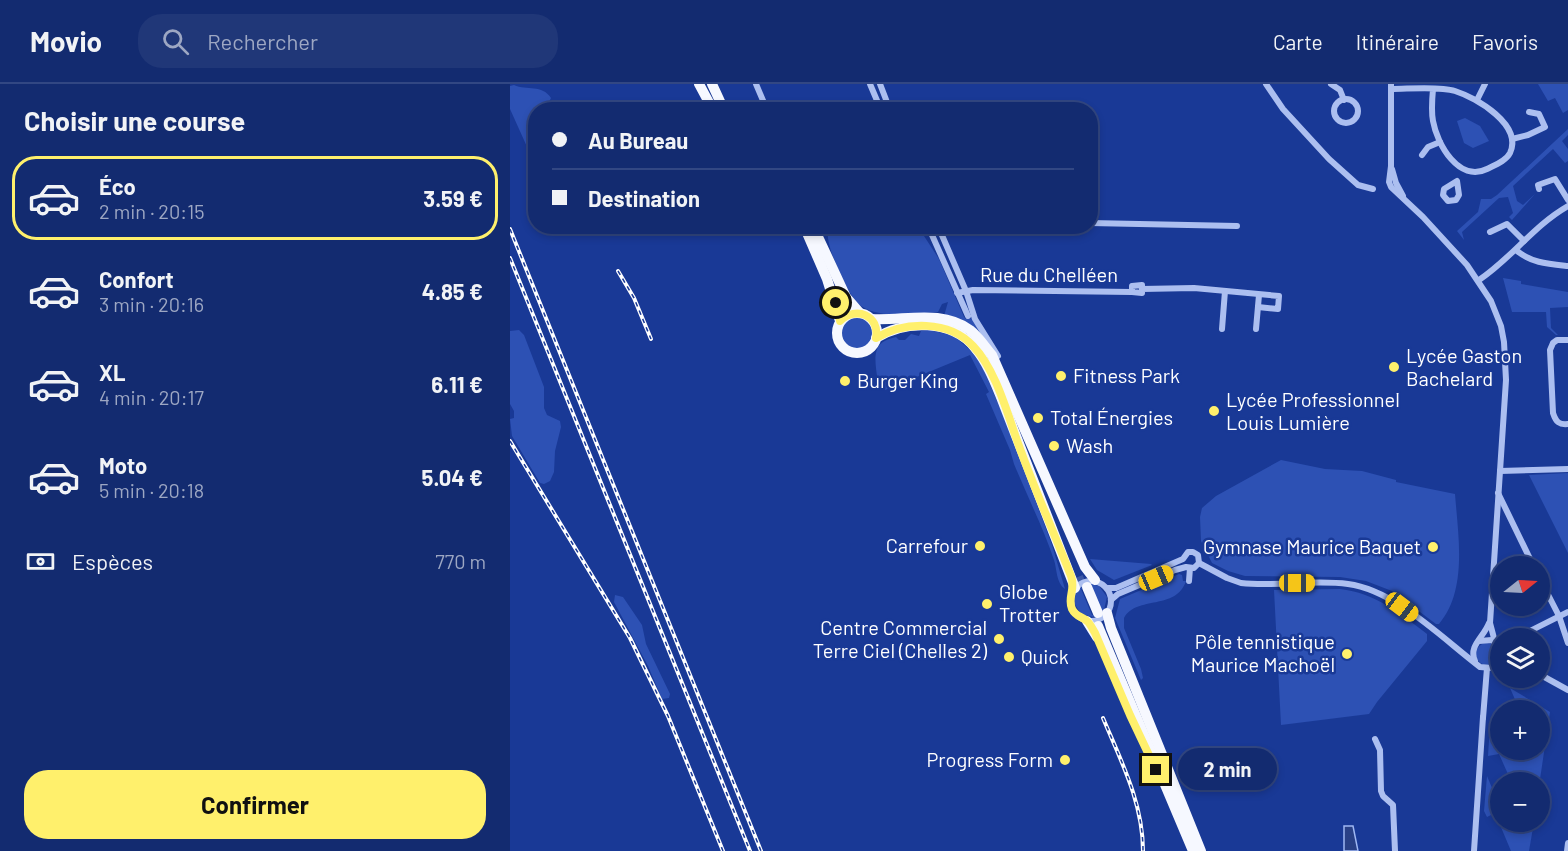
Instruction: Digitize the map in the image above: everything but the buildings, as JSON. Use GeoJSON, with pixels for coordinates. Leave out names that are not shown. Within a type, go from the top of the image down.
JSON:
{"type":"FeatureCollection","features":[{"type":"Feature","properties":{"kind":"main road"},"geometry":{"type":"LineString","coordinates":[[700,84],[709,102]]}},
{"type":"Feature","properties":{"kind":"main road"},"geometry":{"type":"LineString","coordinates":[[712,84],[720,102]]}},
{"type":"Feature","properties":{"kind":"main road"},"geometry":{"type":"LineString","coordinates":[[807,234],[827,279],[840,321]]}},
{"type":"Feature","properties":{"kind":"main road"},"geometry":{"type":"LineString","coordinates":[[817,234],[846,297],[859,312],[872,320],[877,330],[872,347],[867,351],[849,352],[838,340],[837,330],[840,321],[849,314],[859,312]]}},
{"type":"Feature","properties":{"kind":"main road"},"geometry":{"type":"LineString","coordinates":[[872,320],[935,317],[964,327],[973,333],[992,355],[1006,397],[1083,583]]}},
{"type":"Feature","properties":{"kind":"main road"},"geometry":{"type":"LineString","coordinates":[[876,338],[891,330],[918,326],[941,327],[960,335],[972,344],[1006,397],[1085,567],[1083,583]]}},
{"type":"Feature","properties":{"kind":"main road"},"geometry":{"type":"LineString","coordinates":[[983,345],[996,371],[1096,615],[1095,633],[1130,715],[1172,802],[1187,851]]}},
{"type":"Feature","properties":{"kind":"main road"},"geometry":{"type":"LineString","coordinates":[[1096,615],[1111,628],[1201,851]]}},
{"type":"Feature","properties":{"kind":"main road"},"geometry":{"type":"LineString","coordinates":[[1192,851],[1101,625],[1201,851]]}},
{"type":"Feature","properties":{"kind":"street"},"geometry":{"type":"LineString","coordinates":[[756,84],[764,102]]}},
{"type":"Feature","properties":{"kind":"street"},"geometry":{"type":"LineString","coordinates":[[870,84],[878,102]]}},
{"type":"Feature","properties":{"kind":"street"},"geometry":{"type":"LineString","coordinates":[[880,84],[887,102]]}},
{"type":"Feature","properties":{"kind":"street"},"geometry":{"type":"LineString","coordinates":[[1266,84],[1283,109],[1329,159],[1358,185],[1373,189]]}},
{"type":"Feature","properties":{"kind":"street"},"geometry":{"type":"LineString","coordinates":[[1331,84],[1340,90],[1344,100]]}},
{"type":"Feature","properties":{"kind":"street"},"geometry":{"type":"LineString","coordinates":[[1477,100],[1485,84]]}},
{"type":"Feature","properties":{"kind":"street"},"geometry":{"type":"LineString","coordinates":[[1429,88],[1433,122],[1440,142],[1449,157],[1463,169],[1474,172],[1483,171],[1498,164],[1510,153],[1512,139],[1506,125],[1496,114],[1477,100],[1455,90],[1429,88],[1391,86],[1391,166],[1395,183],[1405,199],[1445,240],[1479,280],[1496,311],[1506,354],[1490,623],[1468,656]]}},
{"type":"Feature","properties":{"kind":"street"},"geometry":{"type":"LineString","coordinates":[[1512,139],[1545,127],[1539,114],[1529,112]]}},
{"type":"Feature","properties":{"kind":"street"},"geometry":{"type":"LineString","coordinates":[[1422,155],[1428,147],[1440,142]]}},
{"type":"Feature","properties":{"kind":"street"},"geometry":{"type":"LineString","coordinates":[[1457,181],[1463,169]]}},
{"type":"Feature","properties":{"kind":"street"},"geometry":{"type":"LineString","coordinates":[[1539,189],[1538,185],[1555,179],[1568,200]]}},
{"type":"Feature","properties":{"kind":"street"},"geometry":{"type":"LineString","coordinates":[[1479,280],[1500,265],[1554,214],[1568,207]]}},
{"type":"Feature","properties":{"kind":"street"},"geometry":{"type":"LineString","coordinates":[[1098,223],[1237,226]]}},
{"type":"Feature","properties":{"kind":"street"},"geometry":{"type":"LineString","coordinates":[[1490,232],[1507,224],[1524,241]]}},
{"type":"Feature","properties":{"kind":"street"},"geometry":{"type":"LineString","coordinates":[[932,234],[978,324],[1001,363],[1006,397]]}},
{"type":"Feature","properties":{"kind":"street"},"geometry":{"type":"LineString","coordinates":[[941,234],[963,293],[968,316]]}},
{"type":"Feature","properties":{"kind":"street"},"geometry":{"type":"LineString","coordinates":[[1516,250],[1525,258],[1535,262],[1568,266]]}},
{"type":"Feature","properties":{"kind":"street","name":"Rue du Chelléen"},"geometry":{"type":"LineString","coordinates":[[963,293],[1141,293],[1142,289],[1194,288],[1279,297],[1278,309],[1258,307]]}},
{"type":"Feature","properties":{"kind":"street"},"geometry":{"type":"LineString","coordinates":[[1222,329],[1225,291]]}},
{"type":"Feature","properties":{"kind":"street"},"geometry":{"type":"LineString","coordinates":[[1256,329],[1260,295]]}},
{"type":"Feature","properties":{"kind":"street"},"geometry":{"type":"LineString","coordinates":[[1568,340],[1557,340],[1550,350],[1553,413],[1555,420],[1560,424],[1568,424]]}},
{"type":"Feature","properties":{"kind":"street"},"geometry":{"type":"LineString","coordinates":[[1500,471],[1568,469]]}},
{"type":"Feature","properties":{"kind":"street"},"geometry":{"type":"LineString","coordinates":[[1498,493],[1507,517]]}},
{"type":"Feature","properties":{"kind":"street"},"geometry":{"type":"LineString","coordinates":[[1497,501],[1528,556]]}},
{"type":"Feature","properties":{"kind":"street"},"geometry":{"type":"LineString","coordinates":[[1496,519],[1507,517]]}},
{"type":"Feature","properties":{"kind":"street"},"geometry":{"type":"LineString","coordinates":[[1193,552],[1199,557],[1196,567],[1188,567],[1118,594],[1096,615],[1076,615],[1071,606],[1071,596],[1083,583],[1107,588],[1116,588],[1183,559],[1186,553],[1193,552]]}},
{"type":"Feature","properties":{"kind":"street"},"geometry":{"type":"LineString","coordinates":[[1183,559],[1188,567],[1189,581]]}},
{"type":"Feature","properties":{"kind":"street"},"geometry":{"type":"LineString","coordinates":[[1199,563],[1241,583],[1331,583],[1367,588],[1402,607],[1476,664],[1490,667]]}},
{"type":"Feature","properties":{"kind":"street"},"geometry":{"type":"LineString","coordinates":[[1107,588],[1111,600]]}},
{"type":"Feature","properties":{"kind":"street"},"geometry":{"type":"LineString","coordinates":[[1550,598],[1568,643]]}},
{"type":"Feature","properties":{"kind":"street"},"geometry":{"type":"LineString","coordinates":[[1536,628],[1568,612]]}},
{"type":"Feature","properties":{"kind":"street"},"geometry":{"type":"LineString","coordinates":[[1490,623],[1492,628]]}},
{"type":"Feature","properties":{"kind":"street"},"geometry":{"type":"LineString","coordinates":[[1476,664],[1472,656],[1476,644],[1490,640]]}},
{"type":"Feature","properties":{"kind":"street"},"geometry":{"type":"LineString","coordinates":[[1474,851],[1487,668]]}},
{"type":"Feature","properties":{"kind":"street"},"geometry":{"type":"LineString","coordinates":[[1550,680],[1568,690]]}},
{"type":"Feature","properties":{"kind":"street"},"geometry":{"type":"LineString","coordinates":[[1375,739],[1380,750],[1381,791],[1393,805],[1395,851]]}},
{"type":"Feature","properties":{"kind":"street"},"geometry":{"type":"LineString","coordinates":[[1567,851],[1568,843]]}},
{"type":"Feature","properties":{"kind":"shaded area"},"geometry":{"type":"Polygon","coordinates":[[[1538,84],[1568,84],[1568,110],[1563,113],[1555,98],[1548,101],[1538,84]]]}},
{"type":"Feature","properties":{"kind":"shaded area"},"geometry":{"type":"Polygon","coordinates":[[[510,86],[539,89],[551,98],[549,102],[528,102],[528,149],[510,109],[510,86]]]}},
{"type":"Feature","properties":{"kind":"shaded area"},"geometry":{"type":"Polygon","coordinates":[[[1465,118],[1480,126],[1489,141],[1473,148],[1464,143],[1457,121],[1465,118]]]}},
{"type":"Feature","properties":{"kind":"shaded area"},"geometry":{"type":"Polygon","coordinates":[[[1568,129],[1568,135],[1562,141],[1568,149],[1568,161],[1565,163],[1553,149],[1513,186],[1517,201],[1523,205],[1535,194],[1512,220],[1509,217],[1513,213],[1508,197],[1499,198],[1462,232],[1464,240],[1457,231],[1478,212],[1481,199],[1491,199],[1497,195],[1568,129]]]}},
{"type":"Feature","properties":{"kind":"shaded area"},"geometry":{"type":"Polygon","coordinates":[[[828,234],[917,234],[924,236],[939,259],[964,317],[972,318],[991,345],[944,316],[948,302],[942,304],[938,312],[898,315],[878,313],[861,306],[848,290],[829,244],[828,234]]]}},
{"type":"Feature","properties":{"kind":"shaded area"},"geometry":{"type":"Polygon","coordinates":[[[1503,278],[1521,281],[1521,284],[1568,292],[1568,307],[1550,308],[1551,328],[1558,335],[1547,327],[1546,312],[1512,312],[1503,278]]]}},
{"type":"Feature","properties":{"kind":"shaded area"},"geometry":{"type":"Polygon","coordinates":[[[857,316],[869,321],[874,333],[869,345],[857,350],[845,345],[840,333],[845,321],[857,316]]]}},
{"type":"Feature","properties":{"kind":"shaded area"},"geometry":{"type":"Polygon","coordinates":[[[519,330],[524,335],[544,387],[544,408],[547,415],[560,421],[561,427],[555,451],[554,472],[550,481],[544,484],[540,483],[512,436],[510,419],[514,418],[514,411],[510,404],[510,331],[519,330]]]}},
{"type":"Feature","properties":{"kind":"shaded area"},"geometry":{"type":"Polygon","coordinates":[[[930,330],[954,336],[971,351],[982,366],[1009,429],[1052,545],[1065,589],[1058,580],[1054,560],[1045,536],[986,394],[989,392],[970,355],[885,390],[879,383],[876,371],[878,347],[885,341],[896,337],[899,340],[905,340],[911,334],[919,336],[921,331],[930,330]]]}},
{"type":"Feature","properties":{"kind":"shaded area"},"geometry":{"type":"Polygon","coordinates":[[[1281,460],[1325,469],[1362,471],[1396,480],[1396,482],[1455,494],[1459,544],[1458,579],[1448,610],[1439,624],[1392,591],[1366,581],[1340,577],[1245,576],[1212,563],[1201,541],[1202,508],[1216,496],[1281,460]]]}},
{"type":"Feature","properties":{"kind":"shaded area"},"geometry":{"type":"Polygon","coordinates":[[[1568,473],[1568,553],[1529,475],[1568,473]]]}},
{"type":"Feature","properties":{"kind":"shaded area"},"geometry":{"type":"Polygon","coordinates":[[[1090,559],[1152,565],[1114,580],[1097,570],[1090,559]]]}},
{"type":"Feature","properties":{"kind":"shaded area"},"geometry":{"type":"Polygon","coordinates":[[[1179,574],[1182,575],[1183,581],[1186,581],[1174,596],[1138,607],[1124,618],[1124,628],[1141,669],[1143,678],[1141,680],[1115,618],[1120,599],[1179,574]]]}},
{"type":"Feature","properties":{"kind":"shaded area"},"geometry":{"type":"Polygon","coordinates":[[[1088,583],[1099,586],[1107,597],[1104,610],[1093,617],[1081,614],[1074,603],[1076,591],[1088,583]],[[1089,586],[1081,589],[1092,615],[1100,612],[1089,586]]]}},
{"type":"Feature","properties":{"kind":"shaded area","name":"Pôle tennistique Maurice Machoël"},"geometry":{"type":"Polygon","coordinates":[[[1340,589],[1376,599],[1427,634],[1427,641],[1369,714],[1281,725],[1274,590],[1340,589]]]}},
{"type":"Feature","properties":{"kind":"shaded area"},"geometry":{"type":"Polygon","coordinates":[[[615,595],[623,597],[642,625],[646,644],[670,694],[669,698],[662,699],[648,666],[614,602],[615,595]]]}},
{"type":"Feature","properties":{"kind":"shaded area"},"geometry":{"type":"Polygon","coordinates":[[[1490,644],[1490,664],[1487,665],[1479,662],[1476,654],[1479,646],[1490,644]]]}},
{"type":"Feature","properties":{"kind":"shaded area"},"geometry":{"type":"Polygon","coordinates":[[[1510,688],[1530,700],[1515,700],[1510,688]]]}},
{"type":"Feature","properties":{"kind":"shaded area"},"geometry":{"type":"Polygon","coordinates":[[[1490,724],[1490,756],[1488,756],[1490,724]]]}},
{"type":"Feature","properties":{"kind":"shaded area"},"geometry":{"type":"Polygon","coordinates":[[[1502,760],[1543,760],[1541,772],[1507,772],[1502,760]]]}},
{"type":"Feature","properties":{"kind":"shaded area"},"geometry":{"type":"Polygon","coordinates":[[[1487,776],[1490,783],[1490,816],[1487,817],[1484,811],[1487,776]]]}},
{"type":"Feature","properties":{"kind":"shaded area"},"geometry":{"type":"Polygon","coordinates":[[[1344,826],[1353,826],[1358,851],[1344,851],[1344,826]]]}},
{"type":"Feature","properties":{"kind":"shaded area"},"geometry":{"type":"Polygon","coordinates":[[[1503,832],[1532,832],[1529,851],[1511,851],[1503,832]]]}},
{"type":"Feature","properties":{"kind":"tunnel"},"geometry":{"type":"LineString","coordinates":[[1078,577],[1083,588]]}},
{"type":"Feature","properties":{"kind":"railway"},"geometry":{"type":"LineString","coordinates":[[510,229],[761,851]]}},
{"type":"Feature","properties":{"kind":"railway"},"geometry":{"type":"LineString","coordinates":[[510,258],[750,851]]}},
{"type":"Feature","properties":{"kind":"railway"},"geometry":{"type":"LineString","coordinates":[[618,271],[634,298],[651,339]]}},
{"type":"Feature","properties":{"kind":"railway"},"geometry":{"type":"LineString","coordinates":[[510,441],[630,638],[668,716],[723,851]]}},
{"type":"Feature","properties":{"kind":"railway"},"geometry":{"type":"LineString","coordinates":[[1103,718],[1124,766],[1135,799],[1143,851]]}},
{"type":"Feature","properties":{"kind":"place","name":"Lycée Gaston Bachelard"},"geometry":{"type":"Point","coordinates":[1394,367]}},
{"type":"Feature","properties":{"kind":"place","name":"Fitness Park"},"geometry":{"type":"Point","coordinates":[1061,376]}},
{"type":"Feature","properties":{"kind":"place","name":"Burger King"},"geometry":{"type":"Point","coordinates":[845,381]}},
{"type":"Feature","properties":{"kind":"place","name":"Lycée Professionnel Louis Lumière"},"geometry":{"type":"Point","coordinates":[1214,411]}},
{"type":"Feature","properties":{"kind":"place","name":"Total Énergies"},"geometry":{"type":"Point","coordinates":[1038,418]}},
{"type":"Feature","properties":{"kind":"place","name":"Wash"},"geometry":{"type":"Point","coordinates":[1054,446]}},
{"type":"Feature","properties":{"kind":"place","name":"Carrefour"},"geometry":{"type":"Point","coordinates":[980,546]}},
{"type":"Feature","properties":{"kind":"place","name":"Gymnase Maurice Baquet"},"geometry":{"type":"Point","coordinates":[1433,547]}},
{"type":"Feature","properties":{"kind":"place","name":"Globe Trotter"},"geometry":{"type":"Point","coordinates":[987,604]}},
{"type":"Feature","properties":{"kind":"place","name":"Centre Commercial Terre Ciel (Chelles 2)"},"geometry":{"type":"Point","coordinates":[999,639]}},
{"type":"Feature","properties":{"kind":"place","name":"Pôle tennistique Maurice Machoël"},"geometry":{"type":"Point","coordinates":[1347,654]}},
{"type":"Feature","properties":{"kind":"place","name":"Quick"},"geometry":{"type":"Point","coordinates":[1009,657]}},
{"type":"Feature","properties":{"kind":"place","name":"Progress Form"},"geometry":{"type":"Point","coordinates":[1065,760]}},
{"type":"Feature","properties":{"kind":"route"},"geometry":{"type":"LineString","coordinates":[[836,303],[840,321],[856,312],[870,317],[875,323],[876,338],[891,330],[918,326],[941,327],[960,335],[976,348],[1001,397],[1071,576],[1075,588],[1070,601],[1073,611],[1079,618],[1087,621],[1095,633],[1156,770]]}}]}
